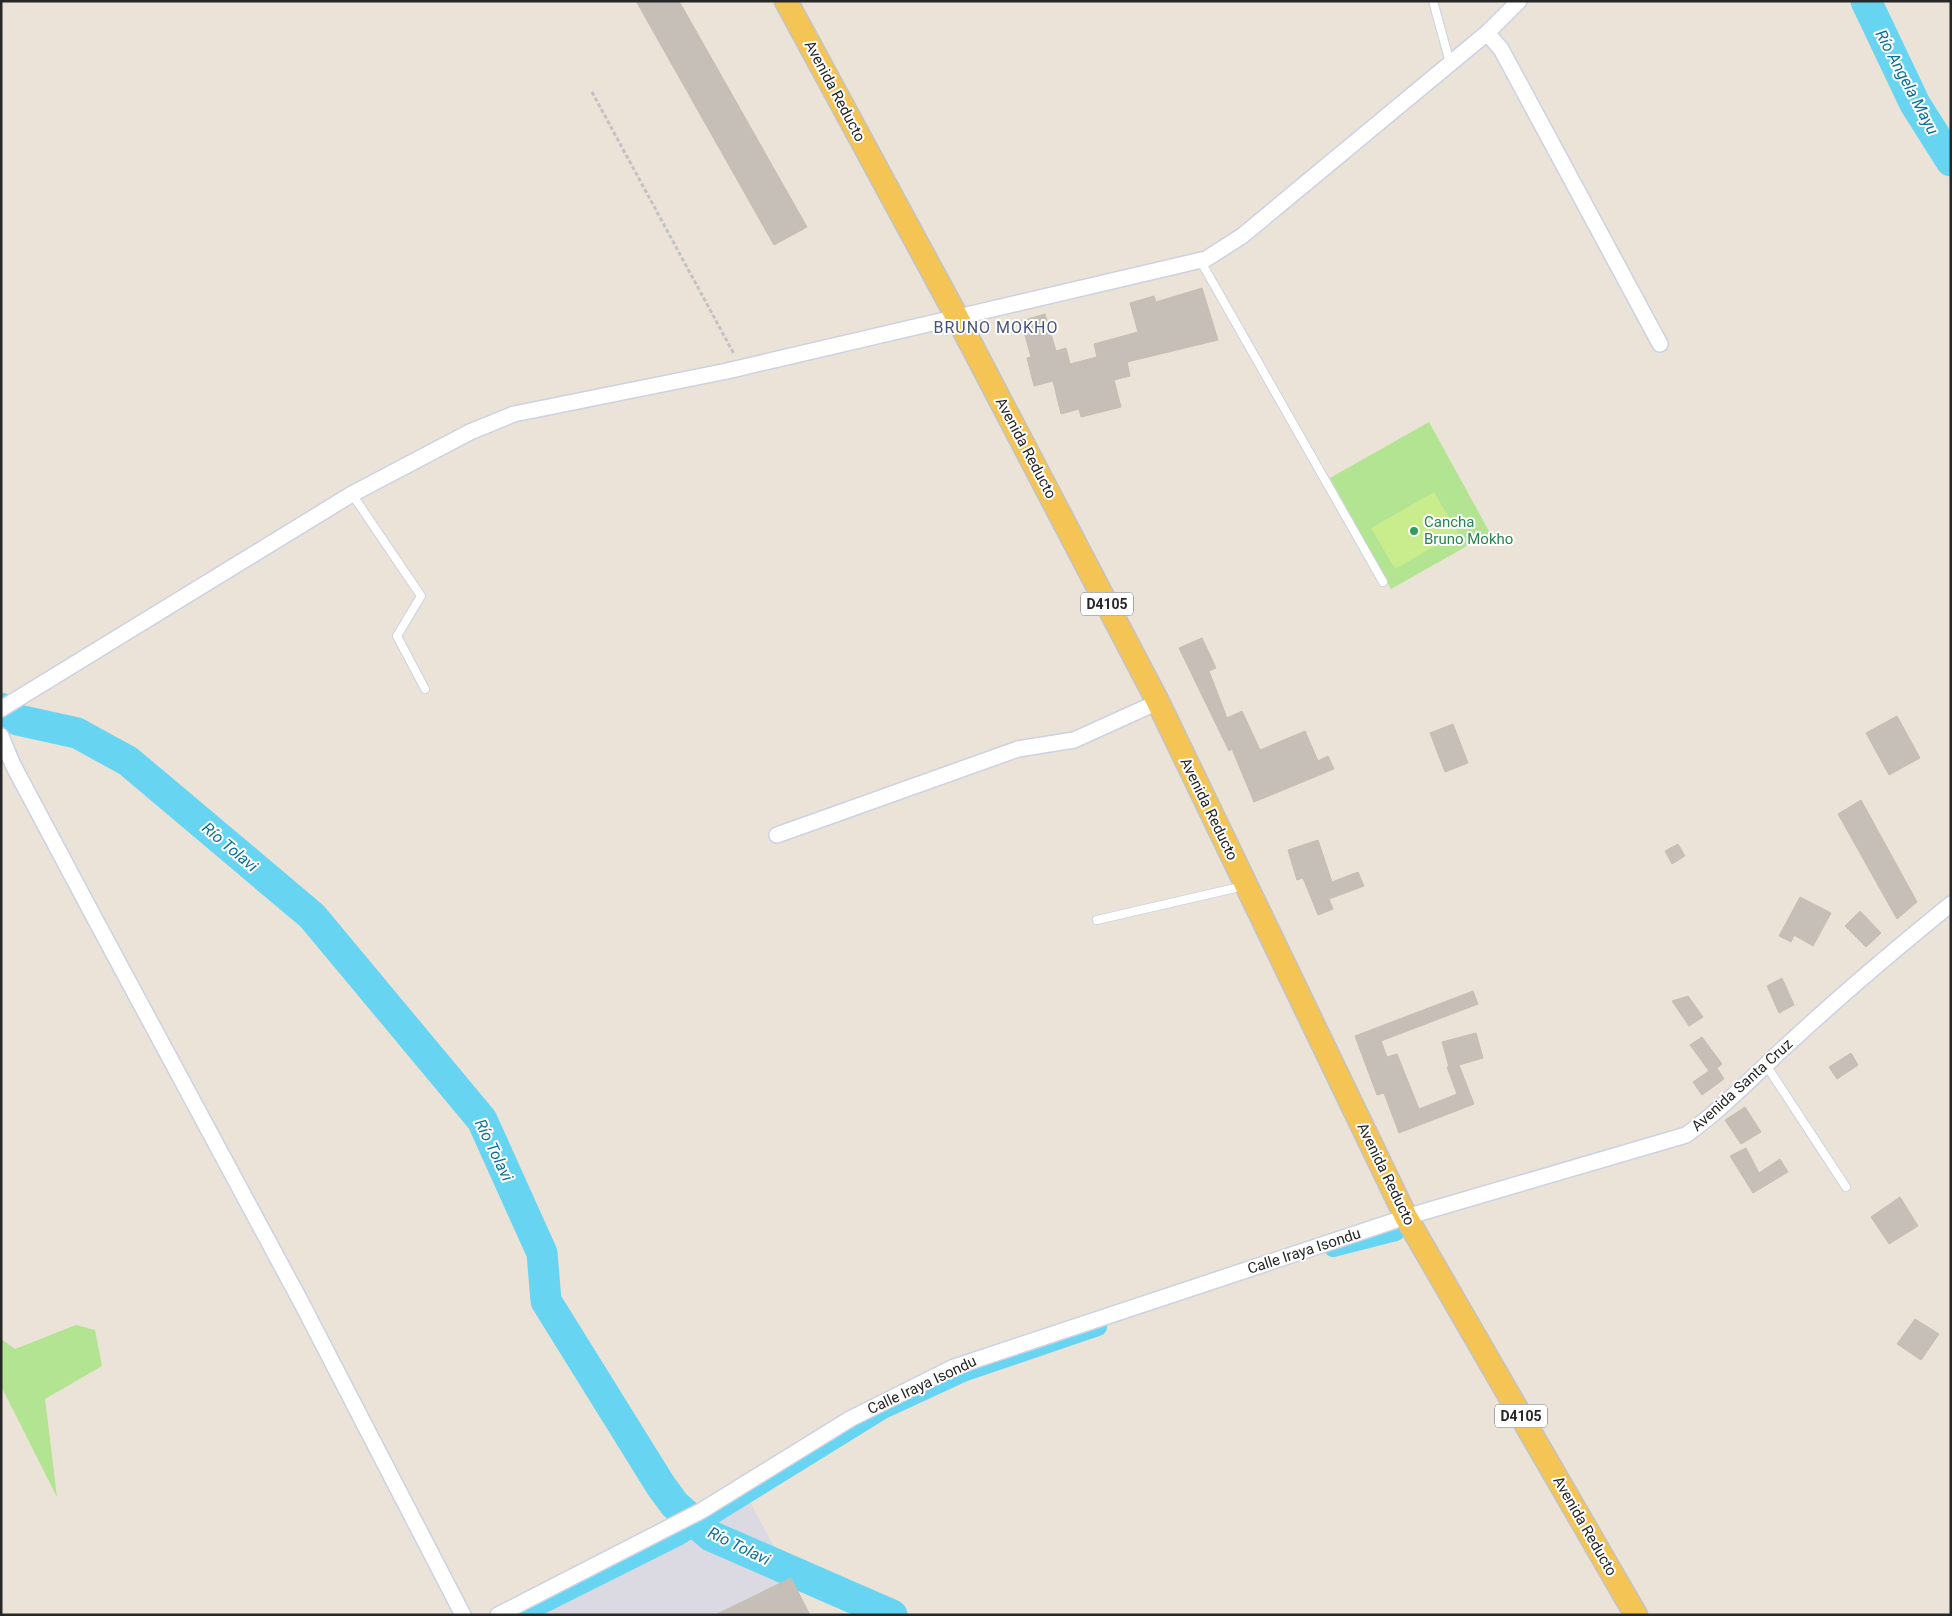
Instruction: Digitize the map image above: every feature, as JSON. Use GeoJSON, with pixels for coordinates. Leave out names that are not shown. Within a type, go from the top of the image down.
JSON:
{"type":"FeatureCollection","features":[{"type":"Feature","properties":{"kind":"main road","name":"Avenida Reducto"},"geometry":{"type":"LineString","coordinates":[[786,1],[957,317],[1158,702],[1406,1217],[1636,1615]]}},
{"type":"Feature","properties":{"kind":"street"},"geometry":{"type":"LineString","coordinates":[[1,709],[352,494],[470,432],[514,414],[742,368],[1206,259],[1242,236],[1487,33],[1519,1]]}},
{"type":"Feature","properties":{"kind":"street"},"geometry":{"type":"LineString","coordinates":[[1487,33],[1501,49],[1660,344]]}},
{"type":"Feature","properties":{"kind":"street"},"geometry":{"type":"LineString","coordinates":[[777,835],[1018,749],[1074,740],[1158,702]]}},
{"type":"Feature","properties":{"kind":"street"},"geometry":{"type":"LineString","coordinates":[[1,736],[13,765],[301,1302],[463,1615]]}},
{"type":"Feature","properties":{"kind":"street","name":"Avenida Santa Cruz"},"geometry":{"type":"LineString","coordinates":[[1406,1217],[1686,1135],[1713,1115],[1880,962],[1951,904]]}},
{"type":"Feature","properties":{"kind":"street","name":"Calle Iraya Isondu"},"geometry":{"type":"LineString","coordinates":[[498,1615],[701,1511],[850,1418],[954,1367],[1406,1217]]}},
{"type":"Feature","properties":{"kind":"lane"},"geometry":{"type":"LineString","coordinates":[[1433,1],[1450,63]]}},
{"type":"Feature","properties":{"kind":"lane"},"geometry":{"type":"LineString","coordinates":[[1200,260],[1383,582]]}},
{"type":"Feature","properties":{"kind":"lane"},"geometry":{"type":"LineString","coordinates":[[352,494],[420,596],[398,636],[425,689]]}},
{"type":"Feature","properties":{"kind":"lane"},"geometry":{"type":"LineString","coordinates":[[1097,920],[1246,886]]}},
{"type":"Feature","properties":{"kind":"lane"},"geometry":{"type":"LineString","coordinates":[[1766,1065],[1846,1187]]}},
{"type":"Feature","properties":{"kind":"path"},"geometry":{"type":"LineString","coordinates":[[592,92],[742,368]]}},
{"type":"Feature","properties":{"kind":"shaded area"},"geometry":{"type":"Polygon","coordinates":[[[749,1500],[810,1615],[541,1615],[678,1543],[749,1500]]]}},
{"type":"Feature","properties":{"kind":"green space"},"geometry":{"type":"Polygon","coordinates":[[[1429,422],[1490,533],[1391,589],[1330,478],[1429,422]]]}},
{"type":"Feature","properties":{"kind":"green space","name":"Cancha Bruno Mokho"},"geometry":{"type":"Polygon","coordinates":[[[1434,492],[1458,533],[1395,569],[1371,528],[1434,492]]]}},
{"type":"Feature","properties":{"kind":"green space"},"geometry":{"type":"Polygon","coordinates":[[[76,1325],[95,1330],[102,1366],[45,1399],[57,1497],[1,1386],[1,1339],[15,1349],[76,1325]]]}},
{"type":"Feature","properties":{"kind":"building"},"geometry":{"type":"Polygon","coordinates":[[[636,1],[679,1],[807,227],[774,245],[636,1]]]}},
{"type":"Feature","properties":{"kind":"building"},"geometry":{"type":"Polygon","coordinates":[[[1202,288],[1218,340],[1127,362],[1130,376],[1114,380],[1121,407],[1081,417],[1079,409],[1061,414],[1053,381],[1034,386],[1027,358],[1031,357],[1021,321],[1045,314],[1056,351],[1066,348],[1070,364],[1097,357],[1094,344],[1138,332],[1130,303],[1154,296],[1156,302],[1202,288]]]}},
{"type":"Feature","properties":{"kind":"building"},"geometry":{"type":"Polygon","coordinates":[[[1202,638],[1216,668],[1209,671],[1227,718],[1242,711],[1260,750],[1305,731],[1318,761],[1328,756],[1334,769],[1254,802],[1232,749],[1229,751],[1179,648],[1202,638]]]}},
{"type":"Feature","properties":{"kind":"building"},"geometry":{"type":"Polygon","coordinates":[[[1897,716],[1920,758],[1889,775],[1866,733],[1897,716]]]}},
{"type":"Feature","properties":{"kind":"building"},"geometry":{"type":"Polygon","coordinates":[[[1453,724],[1468,763],[1445,772],[1430,733],[1453,724]]]}},
{"type":"Feature","properties":{"kind":"building"},"geometry":{"type":"Polygon","coordinates":[[[1861,800],[1917,902],[1897,919],[1838,814],[1861,800]]]}},
{"type":"Feature","properties":{"kind":"building"},"geometry":{"type":"Polygon","coordinates":[[[1318,840],[1332,882],[1358,872],[1364,886],[1329,899],[1333,909],[1318,915],[1303,878],[1297,880],[1288,850],[1318,840]]]}},
{"type":"Feature","properties":{"kind":"building"},"geometry":{"type":"Polygon","coordinates":[[[1678,844],[1685,856],[1672,864],[1665,851],[1678,844]]]}},
{"type":"Feature","properties":{"kind":"building"},"geometry":{"type":"Polygon","coordinates":[[[1800,897],[1831,913],[1813,946],[1794,935],[1791,942],[1779,936],[1800,897]]]}},
{"type":"Feature","properties":{"kind":"building"},"geometry":{"type":"Polygon","coordinates":[[[1860,911],[1881,933],[1866,947],[1845,926],[1860,911]]]}},
{"type":"Feature","properties":{"kind":"building"},"geometry":{"type":"Polygon","coordinates":[[[1782,978],[1794,1005],[1779,1013],[1767,986],[1782,978]]]}},
{"type":"Feature","properties":{"kind":"building"},"geometry":{"type":"Polygon","coordinates":[[[1473,991],[1478,1004],[1381,1041],[1387,1057],[1397,1054],[1419,1109],[1457,1094],[1447,1067],[1449,1067],[1442,1042],[1476,1033],[1483,1058],[1459,1065],[1474,1104],[1399,1133],[1384,1093],[1377,1095],[1355,1036],[1473,991]]]}},
{"type":"Feature","properties":{"kind":"building"},"geometry":{"type":"Polygon","coordinates":[[[1688,996],[1703,1017],[1689,1026],[1672,1001],[1688,996]]]}},
{"type":"Feature","properties":{"kind":"building"},"geometry":{"type":"Polygon","coordinates":[[[1702,1037],[1722,1064],[1717,1068],[1724,1079],[1702,1095],[1693,1082],[1709,1071],[1690,1045],[1702,1037]]]}},
{"type":"Feature","properties":{"kind":"building"},"geometry":{"type":"Polygon","coordinates":[[[1851,1053],[1858,1065],[1837,1079],[1829,1067],[1851,1053]]]}},
{"type":"Feature","properties":{"kind":"building"},"geometry":{"type":"Polygon","coordinates":[[[1745,1107],[1761,1132],[1741,1144],[1725,1120],[1745,1107]]]}},
{"type":"Feature","properties":{"kind":"building"},"geometry":{"type":"Polygon","coordinates":[[[1746,1148],[1759,1173],[1780,1159],[1788,1172],[1753,1193],[1730,1156],[1746,1148]]]}},
{"type":"Feature","properties":{"kind":"building"},"geometry":{"type":"Polygon","coordinates":[[[1900,1197],[1918,1226],[1889,1244],[1871,1217],[1900,1197]]]}},
{"type":"Feature","properties":{"kind":"building"},"geometry":{"type":"Polygon","coordinates":[[[1915,1319],[1939,1334],[1921,1360],[1897,1344],[1915,1319]]]}},
{"type":"Feature","properties":{"kind":"building"},"geometry":{"type":"Polygon","coordinates":[[[791,1578],[810,1615],[715,1615],[791,1578]]]}},
{"type":"Feature","properties":{"kind":"waterway","name":"Río Angela Mayu"},"geometry":{"type":"LineString","coordinates":[[1866,1],[1915,104],[1951,161]]}},
{"type":"Feature","properties":{"kind":"waterway","name":"Río Tolavi"},"geometry":{"type":"LineString","coordinates":[[1,708],[18,720],[77,733],[128,761],[312,916],[482,1120],[542,1253],[546,1301],[661,1486],[675,1505],[711,1536],[892,1615]]}},
{"type":"Feature","properties":{"kind":"waterway"},"geometry":{"type":"LineString","coordinates":[[1333,1248],[1396,1232]]}},
{"type":"Feature","properties":{"kind":"waterway"},"geometry":{"type":"LineString","coordinates":[[522,1615],[678,1537],[883,1410],[963,1373],[1098,1327]]}},
{"type":"Feature","properties":{"kind":"place","name":"Cancha Bruno Mokho"},"geometry":{"type":"Point","coordinates":[1414,531]}},
{"type":"Feature","properties":{"kind":"district","name":"BRUNO MOKHO"},"geometry":{"type":"Point","coordinates":[996,327]}}]}
